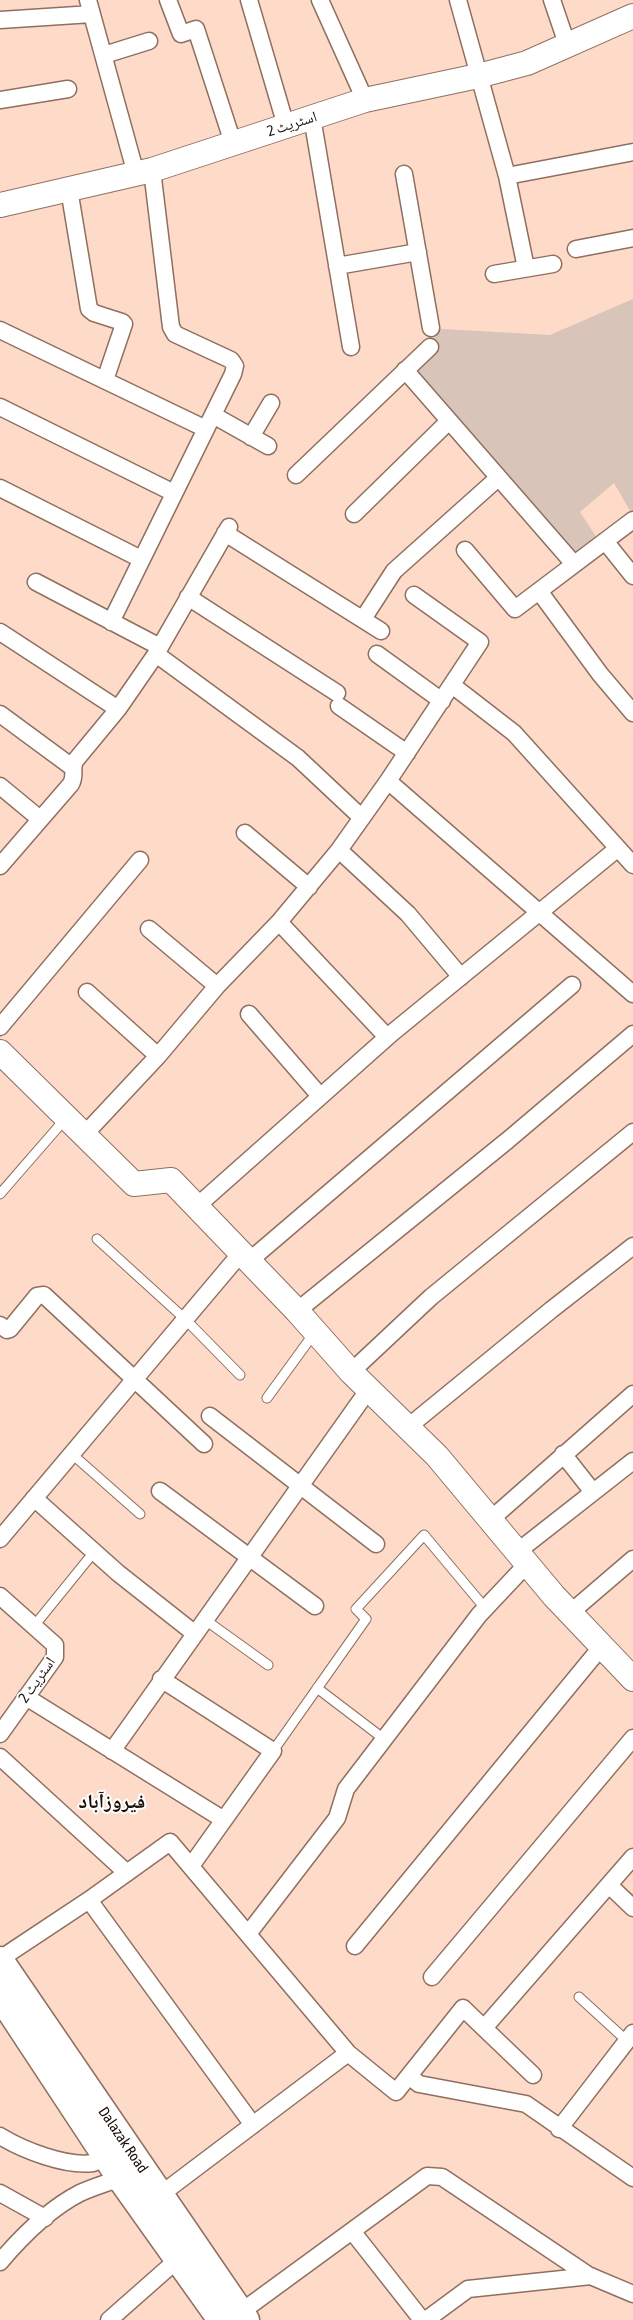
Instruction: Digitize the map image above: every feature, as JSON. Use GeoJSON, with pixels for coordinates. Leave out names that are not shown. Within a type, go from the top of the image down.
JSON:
{"type":"FeatureCollection","features":[{"type":"Feature","properties":{"kind":"main road","name":"Dalazak Road"},"geometry":{"type":"LineString","coordinates":[[0,1960],[160,2195],[236,2317]]}},
{"type":"Feature","properties":{"kind":"main road","name":"Dalazak Road"},"geometry":{"type":"LineString","coordinates":[[0,1996],[120,2178],[178,2260],[236,2317]]}},
{"type":"Feature","properties":{"kind":"street"},"geometry":{"type":"LineString","coordinates":[[168,0],[180,34],[196,29],[233,143]]}},
{"type":"Feature","properties":{"kind":"street"},"geometry":{"type":"LineString","coordinates":[[249,0],[286,126]]}},
{"type":"Feature","properties":{"kind":"street"},"geometry":{"type":"LineString","coordinates":[[320,0],[365,100]]}},
{"type":"Feature","properties":{"kind":"street"},"geometry":{"type":"LineString","coordinates":[[458,0],[507,176],[526,268]]}},
{"type":"Feature","properties":{"kind":"street"},"geometry":{"type":"LineString","coordinates":[[552,0],[575,42]]}},
{"type":"Feature","properties":{"kind":"street"},"geometry":{"type":"LineString","coordinates":[[0,20],[90,7],[104,55],[144,172],[171,327],[174,334],[231,360],[235,366],[111,622]]}},
{"type":"Feature","properties":{"kind":"street","name":"اسٹریٹ 2"},"geometry":{"type":"LineString","coordinates":[[0,205],[144,172],[365,100],[478,76],[527,63],[633,16]]}},
{"type":"Feature","properties":{"kind":"street"},"geometry":{"type":"LineString","coordinates":[[104,55],[149,40]]}},
{"type":"Feature","properties":{"kind":"street"},"geometry":{"type":"LineString","coordinates":[[0,100],[68,89]]}},
{"type":"Feature","properties":{"kind":"street"},"geometry":{"type":"LineString","coordinates":[[312,117],[351,347]]}},
{"type":"Feature","properties":{"kind":"street"},"geometry":{"type":"LineString","coordinates":[[507,176],[633,152]]}},
{"type":"Feature","properties":{"kind":"street"},"geometry":{"type":"LineString","coordinates":[[404,174],[431,328]]}},
{"type":"Feature","properties":{"kind":"street"},"geometry":{"type":"LineString","coordinates":[[69,189],[89,309],[94,313],[124,324],[105,380]]}},
{"type":"Feature","properties":{"kind":"street"},"geometry":{"type":"LineString","coordinates":[[576,250],[633,238]]}},
{"type":"Feature","properties":{"kind":"street"},"geometry":{"type":"LineString","coordinates":[[337,266],[418,252]]}},
{"type":"Feature","properties":{"kind":"street"},"geometry":{"type":"LineString","coordinates":[[494,274],[553,264]]}},
{"type":"Feature","properties":{"kind":"street"},"geometry":{"type":"LineString","coordinates":[[0,330],[105,380],[251,437],[268,446]]}},
{"type":"Feature","properties":{"kind":"street"},"geometry":{"type":"LineString","coordinates":[[296,475],[430,347]]}},
{"type":"Feature","properties":{"kind":"street"},"geometry":{"type":"LineString","coordinates":[[405,370],[574,564]]}},
{"type":"Feature","properties":{"kind":"street"},"geometry":{"type":"LineString","coordinates":[[251,437],[271,403]]}},
{"type":"Feature","properties":{"kind":"street"},"geometry":{"type":"LineString","coordinates":[[0,407],[174,493]]}},
{"type":"Feature","properties":{"kind":"street"},"geometry":{"type":"LineString","coordinates":[[354,514],[449,421]]}},
{"type":"Feature","properties":{"kind":"street"},"geometry":{"type":"LineString","coordinates":[[363,619],[394,571],[498,478]]}},
{"type":"Feature","properties":{"kind":"street"},"geometry":{"type":"LineString","coordinates":[[0,488],[141,560]]}},
{"type":"Feature","properties":{"kind":"street"},"geometry":{"type":"LineString","coordinates":[[465,550],[515,609],[633,520]]}},
{"type":"Feature","properties":{"kind":"street"},"geometry":{"type":"LineString","coordinates":[[72,767],[118,709],[158,650],[227,530],[382,631]]}},
{"type":"Feature","properties":{"kind":"street"},"geometry":{"type":"LineString","coordinates":[[605,541],[633,576]]}},
{"type":"Feature","properties":{"kind":"street"},"geometry":{"type":"LineString","coordinates":[[36,582],[111,622],[158,650],[298,758],[362,818]]}},
{"type":"Feature","properties":{"kind":"street"},"geometry":{"type":"LineString","coordinates":[[539,591],[600,674],[633,712]]}},
{"type":"Feature","properties":{"kind":"street"},"geometry":{"type":"LineString","coordinates":[[84,1135],[158,1056],[217,986],[279,922],[339,850],[407,753],[480,642],[414,595]]}},
{"type":"Feature","properties":{"kind":"street"},"geometry":{"type":"LineString","coordinates":[[188,597],[338,700],[407,753]]}},
{"type":"Feature","properties":{"kind":"street"},"geometry":{"type":"LineString","coordinates":[[0,632],[118,709]]}},
{"type":"Feature","properties":{"kind":"street"},"geometry":{"type":"LineString","coordinates":[[377,654],[442,701]]}},
{"type":"Feature","properties":{"kind":"street"},"geometry":{"type":"LineString","coordinates":[[452,685],[514,733],[633,865]]}},
{"type":"Feature","properties":{"kind":"street"},"geometry":{"type":"LineString","coordinates":[[0,714],[72,767],[74,773],[71,784],[0,866]]}},
{"type":"Feature","properties":{"kind":"street"},"geometry":{"type":"LineString","coordinates":[[388,781],[540,911],[633,994]]}},
{"type":"Feature","properties":{"kind":"street"},"geometry":{"type":"LineString","coordinates":[[0,786],[40,819]]}},
{"type":"Feature","properties":{"kind":"street"},"geometry":{"type":"LineString","coordinates":[[245,833],[309,887]]}},
{"type":"Feature","properties":{"kind":"street"},"geometry":{"type":"LineString","coordinates":[[196,1207],[387,1037],[617,849]]}},
{"type":"Feature","properties":{"kind":"street"},"geometry":{"type":"LineString","coordinates":[[339,850],[408,914],[461,977]]}},
{"type":"Feature","properties":{"kind":"street"},"geometry":{"type":"LineString","coordinates":[[0,1027],[140,860]]}},
{"type":"Feature","properties":{"kind":"street"},"geometry":{"type":"LineString","coordinates":[[279,922],[387,1037]]}},
{"type":"Feature","properties":{"kind":"street"},"geometry":{"type":"LineString","coordinates":[[149,929],[217,986]]}},
{"type":"Feature","properties":{"kind":"street"},"geometry":{"type":"LineString","coordinates":[[0,1539],[185,1319],[245,1257],[572,985]]}},
{"type":"Feature","properties":{"kind":"street"},"geometry":{"type":"LineString","coordinates":[[87,992],[158,1056]]}},
{"type":"Feature","properties":{"kind":"street"},"geometry":{"type":"LineString","coordinates":[[249,1014],[320,1096]]}},
{"type":"Feature","properties":{"kind":"street"},"geometry":{"type":"LineString","coordinates":[[297,1311],[508,1140],[633,1034]]}},
{"type":"Feature","properties":{"kind":"street"},"geometry":{"type":"LineString","coordinates":[[0,1052],[134,1184],[171,1180],[297,1311],[352,1372],[437,1456],[570,1613],[602,1646],[630,1670]]}},
{"type":"Feature","properties":{"kind":"street"},"geometry":{"type":"LineString","coordinates":[[352,1372],[431,1297],[633,1132]]}},
{"type":"Feature","properties":{"kind":"street"},"geometry":{"type":"LineString","coordinates":[[408,1428],[551,1310],[633,1246]]}},
{"type":"Feature","properties":{"kind":"street"},"geometry":{"type":"LineString","coordinates":[[0,1325],[7,1330],[10,1329],[37,1296],[44,1295],[134,1381],[204,1444]]}},
{"type":"Feature","properties":{"kind":"street"},"geometry":{"type":"LineString","coordinates":[[112,1750],[247,1557],[369,1389]]}},
{"type":"Feature","properties":{"kind":"street"},"geometry":{"type":"LineString","coordinates":[[490,1520],[633,1394]]}},
{"type":"Feature","properties":{"kind":"street"},"geometry":{"type":"LineString","coordinates":[[210,1416],[376,1544]]}},
{"type":"Feature","properties":{"kind":"street"},"geometry":{"type":"LineString","coordinates":[[564,1454],[593,1492]]}},
{"type":"Feature","properties":{"kind":"street"},"geometry":{"type":"LineString","coordinates":[[248,1934],[337,1818],[346,1789],[522,1558],[593,1492],[633,1461]]}},
{"type":"Feature","properties":{"kind":"street"},"geometry":{"type":"LineString","coordinates":[[160,1491],[315,1606]]}},
{"type":"Feature","properties":{"kind":"street"},"geometry":{"type":"LineString","coordinates":[[34,1498],[94,1552],[194,1633]]}},
{"type":"Feature","properties":{"kind":"street"},"geometry":{"type":"LineString","coordinates":[[570,1613],[633,1559]]}},
{"type":"Feature","properties":{"kind":"street"},"geometry":{"type":"LineString","coordinates":[[0,1596],[34,1626]]}},
{"type":"Feature","properties":{"kind":"street","name":"اسٹریٹ 2"},"geometry":{"type":"LineString","coordinates":[[0,1734],[56,1657],[55,1645],[34,1626]]}},
{"type":"Feature","properties":{"kind":"street"},"geometry":{"type":"LineString","coordinates":[[355,1946],[602,1646]]}},
{"type":"Feature","properties":{"kind":"street"},"geometry":{"type":"LineString","coordinates":[[161,1680],[273,1750],[191,1866]]}},
{"type":"Feature","properties":{"kind":"street"},"geometry":{"type":"LineString","coordinates":[[26,1697],[224,1820]]}},
{"type":"Feature","properties":{"kind":"street"},"geometry":{"type":"LineString","coordinates":[[432,1976],[633,1738]]}},
{"type":"Feature","properties":{"kind":"street"},"geometry":{"type":"LineString","coordinates":[[0,1757],[127,1873]]}},
{"type":"Feature","properties":{"kind":"street"},"geometry":{"type":"LineString","coordinates":[[0,1960],[170,1842],[348,2053],[396,2092],[463,2008],[533,2075]]}},
{"type":"Feature","properties":{"kind":"street"},"geometry":{"type":"LineString","coordinates":[[484,2028],[633,1857]]}},
{"type":"Feature","properties":{"kind":"street"},"geometry":{"type":"LineString","coordinates":[[609,1885],[633,1908]]}},
{"type":"Feature","properties":{"kind":"street"},"geometry":{"type":"LineString","coordinates":[[89,1900],[253,2125]]}},
{"type":"Feature","properties":{"kind":"street"},"geometry":{"type":"LineString","coordinates":[[559,2129],[630,2037]]}},
{"type":"Feature","properties":{"kind":"street"},"geometry":{"type":"LineString","coordinates":[[160,2195],[348,2053]]}},
{"type":"Feature","properties":{"kind":"street"},"geometry":{"type":"LineString","coordinates":[[409,2076],[419,2084],[526,2104],[559,2129],[633,2178]]}},
{"type":"Feature","properties":{"kind":"street"},"geometry":{"type":"LineString","coordinates":[[0,2136],[18,2147],[75,2163],[95,2163],[106,2155]]}},
{"type":"Feature","properties":{"kind":"street"},"geometry":{"type":"LineString","coordinates":[[236,2317],[427,2176],[442,2177],[591,2276],[633,2294]]}},
{"type":"Feature","properties":{"kind":"street"},"geometry":{"type":"LineString","coordinates":[[0,2262],[19,2240],[45,2218],[80,2194],[120,2178]]}},
{"type":"Feature","properties":{"kind":"street"},"geometry":{"type":"LineString","coordinates":[[0,2193],[45,2218]]}},
{"type":"Feature","properties":{"kind":"street"},"geometry":{"type":"LineString","coordinates":[[352,2231],[424,2320],[468,2289],[591,2276]]}},
{"type":"Feature","properties":{"kind":"street"},"geometry":{"type":"LineString","coordinates":[[109,2320],[178,2260]]}},
{"type":"Feature","properties":{"kind":"lane"},"geometry":{"type":"LineString","coordinates":[[0,1194],[66,1118]]}},
{"type":"Feature","properties":{"kind":"lane"},"geometry":{"type":"LineString","coordinates":[[97,1239],[185,1319],[240,1375]]}},
{"type":"Feature","properties":{"kind":"lane"},"geometry":{"type":"LineString","coordinates":[[267,1398],[316,1332]]}},
{"type":"Feature","properties":{"kind":"lane"},"geometry":{"type":"LineString","coordinates":[[72,1454],[140,1514]]}},
{"type":"Feature","properties":{"kind":"lane"},"geometry":{"type":"LineString","coordinates":[[273,1750],[366,1619],[356,1609],[424,1535],[485,1608]]}},
{"type":"Feature","properties":{"kind":"lane"},"geometry":{"type":"LineString","coordinates":[[34,1626],[94,1552]]}},
{"type":"Feature","properties":{"kind":"lane"},"geometry":{"type":"LineString","coordinates":[[204,1619],[268,1665]]}},
{"type":"Feature","properties":{"kind":"lane"},"geometry":{"type":"LineString","coordinates":[[317,1688],[384,1739]]}},
{"type":"Feature","properties":{"kind":"lane"},"geometry":{"type":"LineString","coordinates":[[579,1998],[630,2037]]}},
{"type":"Feature","properties":{"kind":"shaded area"},"geometry":{"type":"Polygon","coordinates":[[[633,299],[633,516],[614,483],[580,512],[601,544],[570,563],[405,370],[430,347],[426,328],[550,335],[633,299]]]}},
{"type":"Feature","properties":{"kind":"district","name":"فیروزآباد"},"geometry":{"type":"Point","coordinates":[112,1802]}}]}
